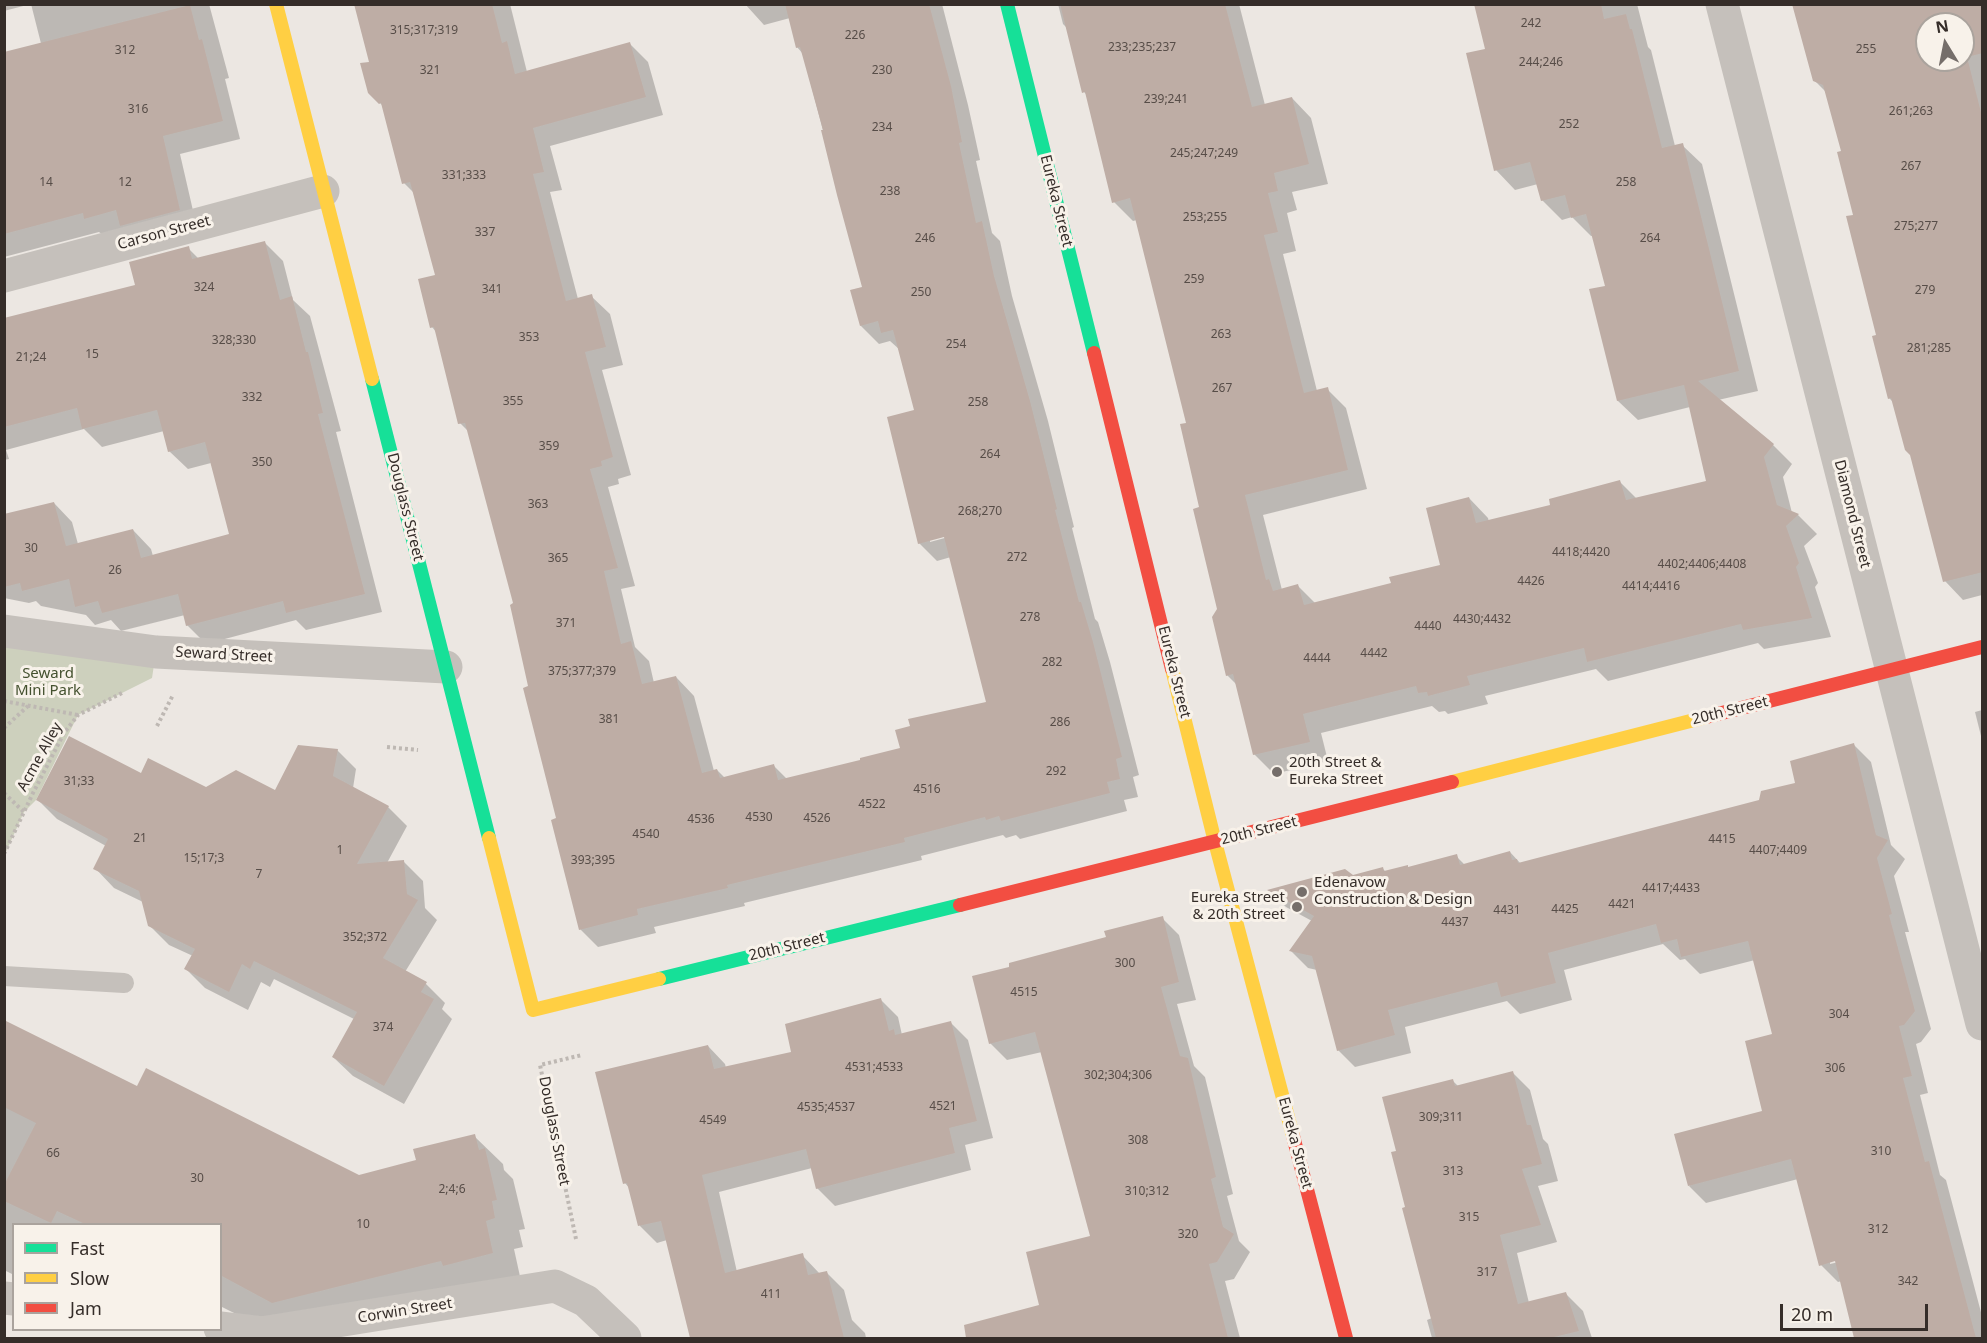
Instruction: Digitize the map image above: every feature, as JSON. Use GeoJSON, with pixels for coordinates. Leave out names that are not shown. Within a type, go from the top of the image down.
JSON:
{"type":"FeatureCollection","features":[{"type":"Feature","properties":{"kind":"street","name":"Douglass Street"},"geometry":{"type":"LineString","coordinates":[[276,4],[533,1010]]}},
{"type":"Feature","properties":{"kind":"street","name":"Eureka Street"},"geometry":{"type":"LineString","coordinates":[[1007,4],[1215,842],[1346,1338]]}},
{"type":"Feature","properties":{"kind":"street","name":"Diamond Street"},"geometry":{"type":"LineString","coordinates":[[1722,4],[1983,1024]]}},
{"type":"Feature","properties":{"kind":"street","name":"Carson Street"},"geometry":{"type":"LineString","coordinates":[[4,276],[323,191]]}},
{"type":"Feature","properties":{"kind":"street","name":"Seward Street"},"geometry":{"type":"LineString","coordinates":[[4,632],[156,652],[446,667]]}},
{"type":"Feature","properties":{"kind":"street","name":"20th Street"},"geometry":{"type":"LineString","coordinates":[[533,1010],[1215,842],[1983,646]]}},
{"type":"Feature","properties":{"kind":"street","name":"Corwin Street"},"geometry":{"type":"LineString","coordinates":[[222,1328],[262,1334],[362,1328],[555,1286],[586,1300],[625,1338]]}},
{"type":"Feature","properties":{"kind":"lane"},"geometry":{"type":"LineString","coordinates":[[4,976],[124,983]]}},
{"type":"Feature","properties":{"kind":"path"},"geometry":{"type":"LineString","coordinates":[[157,726],[177,688]]}},
{"type":"Feature","properties":{"kind":"path","name":"Acme Alley"},"geometry":{"type":"LineString","coordinates":[[4,854],[64,733],[78,715],[130,689]]}},
{"type":"Feature","properties":{"kind":"path"},"geometry":{"type":"LineString","coordinates":[[4,701],[78,715]]}},
{"type":"Feature","properties":{"kind":"path"},"geometry":{"type":"LineString","coordinates":[[4,728],[28,706]]}},
{"type":"Feature","properties":{"kind":"path"},"geometry":{"type":"LineString","coordinates":[[387,747],[418,750]]}},
{"type":"Feature","properties":{"kind":"path"},"geometry":{"type":"LineString","coordinates":[[4,793],[24,812]]}},
{"type":"Feature","properties":{"kind":"path","name":"Douglass Street"},"geometry":{"type":"LineString","coordinates":[[576,1239],[540,1065],[582,1055]]}},
{"type":"Feature","properties":{"kind":"green space","name":"Seward Mini Park"},"geometry":{"type":"Polygon","coordinates":[[[5,631],[156,652],[152,678],[78,715],[36,800],[24,812],[5,854],[5,631]]]}},
{"type":"Feature","properties":{"kind":"building"},"geometry":{"type":"Polygon","coordinates":[[[354,4],[492,4],[502,43],[507,41],[515,74],[630,42],[646,97],[533,128],[544,172],[533,174],[566,301],[592,294],[606,347],[585,352],[613,457],[601,461],[602,466],[590,469],[618,568],[604,571],[621,644],[631,641],[642,684],[676,676],[702,773],[717,769],[720,778],[774,764],[778,780],[900,748],[895,730],[910,726],[908,719],[986,702],[944,537],[918,544],[887,417],[914,410],[893,330],[881,333],[878,321],[860,326],[850,290],[862,287],[837,195],[821,130],[823,130],[800,47],[796,48],[785,4],[929,4],[951,86],[962,142],[959,143],[976,223],[982,221],[994,276],[1030,401],[1079,602],[1081,602],[1093,642],[1122,757],[1116,759],[1120,779],[1107,782],[1110,793],[1001,821],[999,816],[986,820],[985,817],[904,838],[905,842],[637,909],[638,915],[579,930],[551,820],[556,818],[523,688],[528,686],[510,605],[513,603],[465,423],[458,424],[434,327],[430,328],[418,279],[435,275],[410,182],[402,184],[381,103],[379,104],[368,93],[360,63],[369,62],[354,4]]]}},
{"type":"Feature","properties":{"kind":"building"},"geometry":{"type":"Polygon","coordinates":[[[1060,4],[1225,4],[1252,107],[1292,97],[1309,164],[1274,173],[1278,191],[1268,193],[1278,232],[1264,235],[1304,393],[1328,387],[1348,470],[1245,495],[1266,580],[1269,579],[1273,591],[1298,584],[1304,605],[1391,583],[1389,577],[1440,565],[1426,508],[1469,497],[1476,523],[1550,505],[1549,499],[1620,480],[1626,500],[1706,481],[1684,385],[1617,401],[1589,289],[1605,286],[1586,214],[1571,218],[1565,195],[1541,201],[1530,162],[1494,171],[1466,53],[1485,49],[1474,4],[1601,4],[1604,19],[1626,14],[1630,29],[1632,29],[1662,148],[1683,143],[1739,371],[1698,381],[1774,444],[1764,457],[1777,505],[1799,514],[1786,526],[1799,563],[1796,567],[1812,618],[1743,630],[1741,624],[1587,662],[1584,648],[1467,676],[1470,685],[1428,696],[1427,692],[1418,693],[1416,686],[1303,714],[1310,742],[1253,755],[1233,674],[1226,676],[1212,617],[1217,609],[1193,509],[1199,507],[1180,424],[1186,423],[1130,198],[1112,203],[1085,92],[1082,93],[1060,4]]]}},
{"type":"Feature","properties":{"kind":"building"},"geometry":{"type":"Polygon","coordinates":[[[1792,4],[1983,4],[1983,53],[1975,55],[1975,12],[1915,12],[1915,72],[1971,72],[1983,120],[1983,572],[1943,582],[1910,455],[1905,450],[1891,398],[1888,399],[1872,336],[1876,335],[1846,216],[1853,215],[1837,152],[1841,151],[1823,85],[1813,81],[1792,4]]]}},
{"type":"Feature","properties":{"kind":"building"},"geometry":{"type":"Polygon","coordinates":[[[190,5],[199,40],[202,39],[223,121],[163,136],[180,210],[120,226],[116,210],[84,219],[83,213],[4,234],[4,52],[190,5]]]}},
{"type":"Feature","properties":{"kind":"building"},"geometry":{"type":"Polygon","coordinates":[[[265,241],[280,300],[292,296],[306,352],[308,352],[323,413],[318,414],[365,594],[286,613],[283,601],[186,626],[178,594],[102,613],[98,601],[75,607],[69,579],[22,591],[20,583],[4,587],[4,514],[54,502],[66,546],[133,529],[141,558],[229,534],[205,442],[168,452],[157,410],[82,429],[77,408],[4,427],[4,318],[135,285],[129,262],[189,246],[192,259],[265,241]]]}},
{"type":"Feature","properties":{"kind":"building"},"geometry":{"type":"Polygon","coordinates":[[[69,736],[141,773],[148,758],[206,787],[236,770],[275,790],[298,745],[338,749],[333,776],[389,806],[357,864],[404,860],[407,894],[418,900],[383,958],[427,982],[421,992],[434,999],[384,1086],[332,1057],[357,1012],[254,961],[250,969],[242,964],[229,992],[184,969],[195,949],[148,926],[139,891],[93,869],[108,839],[36,800],[69,736]]]}},
{"type":"Feature","properties":{"kind":"building"},"geometry":{"type":"Polygon","coordinates":[[[1854,743],[1876,835],[1888,840],[1877,858],[1892,914],[1889,915],[1915,1011],[1904,1025],[1899,1026],[1912,1076],[1903,1078],[1925,1162],[1929,1161],[1976,1338],[1854,1338],[1835,1261],[1819,1266],[1791,1159],[1688,1186],[1674,1134],[1762,1111],[1745,1041],[1772,1034],[1748,941],[1681,957],[1677,939],[1661,943],[1656,924],[1548,953],[1556,983],[1501,997],[1497,982],[1388,1010],[1395,1035],[1337,1051],[1312,956],[1289,951],[1314,916],[1267,890],[1345,869],[1353,875],[1383,867],[1384,871],[1457,854],[1460,865],[1510,851],[1512,860],[1517,859],[1518,863],[1759,800],[1761,791],[1795,783],[1790,761],[1854,743]]]}},
{"type":"Feature","properties":{"kind":"building"},"geometry":{"type":"Polygon","coordinates":[[[1163,916],[1179,982],[1161,987],[1180,1056],[1188,1058],[1216,1177],[1211,1179],[1223,1227],[1234,1234],[1217,1262],[1209,1264],[1228,1338],[966,1338],[964,1325],[1039,1305],[1026,1252],[1090,1236],[1035,1032],[989,1044],[972,976],[1009,967],[1009,963],[1106,937],[1104,931],[1163,916]]]}},
{"type":"Feature","properties":{"kind":"building"},"geometry":{"type":"Polygon","coordinates":[[[881,998],[889,1031],[894,1029],[895,1035],[951,1021],[977,1121],[949,1128],[955,1153],[816,1189],[806,1149],[702,1175],[725,1273],[803,1253],[808,1275],[827,1271],[844,1338],[690,1338],[661,1221],[638,1226],[627,1183],[623,1184],[595,1072],[708,1045],[714,1069],[791,1052],[785,1024],[881,998]]]}},
{"type":"Feature","properties":{"kind":"building"},"geometry":{"type":"Polygon","coordinates":[[[4,1020],[137,1086],[146,1068],[359,1175],[416,1160],[413,1149],[475,1134],[479,1150],[485,1148],[497,1200],[492,1201],[495,1218],[486,1221],[493,1253],[443,1266],[441,1261],[272,1303],[222,1276],[222,1223],[83,1223],[57,1211],[51,1223],[4,1201],[4,1185],[36,1123],[4,1107],[4,1020]]]}},
{"type":"Feature","properties":{"kind":"building"},"geometry":{"type":"Polygon","coordinates":[[[1513,1071],[1527,1125],[1531,1125],[1542,1164],[1522,1169],[1541,1225],[1500,1235],[1518,1304],[1566,1292],[1579,1331],[1550,1338],[1436,1338],[1402,1208],[1405,1207],[1391,1152],[1396,1151],[1382,1097],[1453,1079],[1455,1086],[1513,1071]]]}},
{"type":"Feature","properties":{"kind":"traffic: fast"},"geometry":{"type":"LineString","coordinates":[[1007,4],[1094,353]]}},
{"type":"Feature","properties":{"kind":"traffic: fast"},"geometry":{"type":"LineString","coordinates":[[372,379],[489,838]]}},
{"type":"Feature","properties":{"kind":"traffic: fast"},"geometry":{"type":"LineString","coordinates":[[659,979],[960,905]]}},
{"type":"Feature","properties":{"kind":"traffic: slow"},"geometry":{"type":"LineString","coordinates":[[276,4],[372,379]]}},
{"type":"Feature","properties":{"kind":"traffic: slow"},"geometry":{"type":"LineString","coordinates":[[1172,669],[1293,1136]]}},
{"type":"Feature","properties":{"kind":"traffic: slow"},"geometry":{"type":"LineString","coordinates":[[1452,782],[1706,717]]}},
{"type":"Feature","properties":{"kind":"traffic: slow"},"geometry":{"type":"LineString","coordinates":[[489,838],[533,1010],[659,979]]}},
{"type":"Feature","properties":{"kind":"traffic: jam"},"geometry":{"type":"LineString","coordinates":[[1094,353],[1172,669]]}},
{"type":"Feature","properties":{"kind":"traffic: jam"},"geometry":{"type":"LineString","coordinates":[[1706,717],[1982,647]]}},
{"type":"Feature","properties":{"kind":"traffic: jam"},"geometry":{"type":"LineString","coordinates":[[960,905],[1452,782]]}},
{"type":"Feature","properties":{"kind":"traffic: jam"},"geometry":{"type":"LineString","coordinates":[[1293,1136],[1346,1338]]}},
{"type":"Feature","properties":{"kind":"place","name":"20th Street & Eureka Street"},"geometry":{"type":"Point","coordinates":[1277,772]}},
{"type":"Feature","properties":{"kind":"place","name":"Edenavow Construction & Design"},"geometry":{"type":"Point","coordinates":[1302,892]}},
{"type":"Feature","properties":{"kind":"place","name":"Eureka Street & 20th Street"},"geometry":{"type":"Point","coordinates":[1297,907]}}]}
